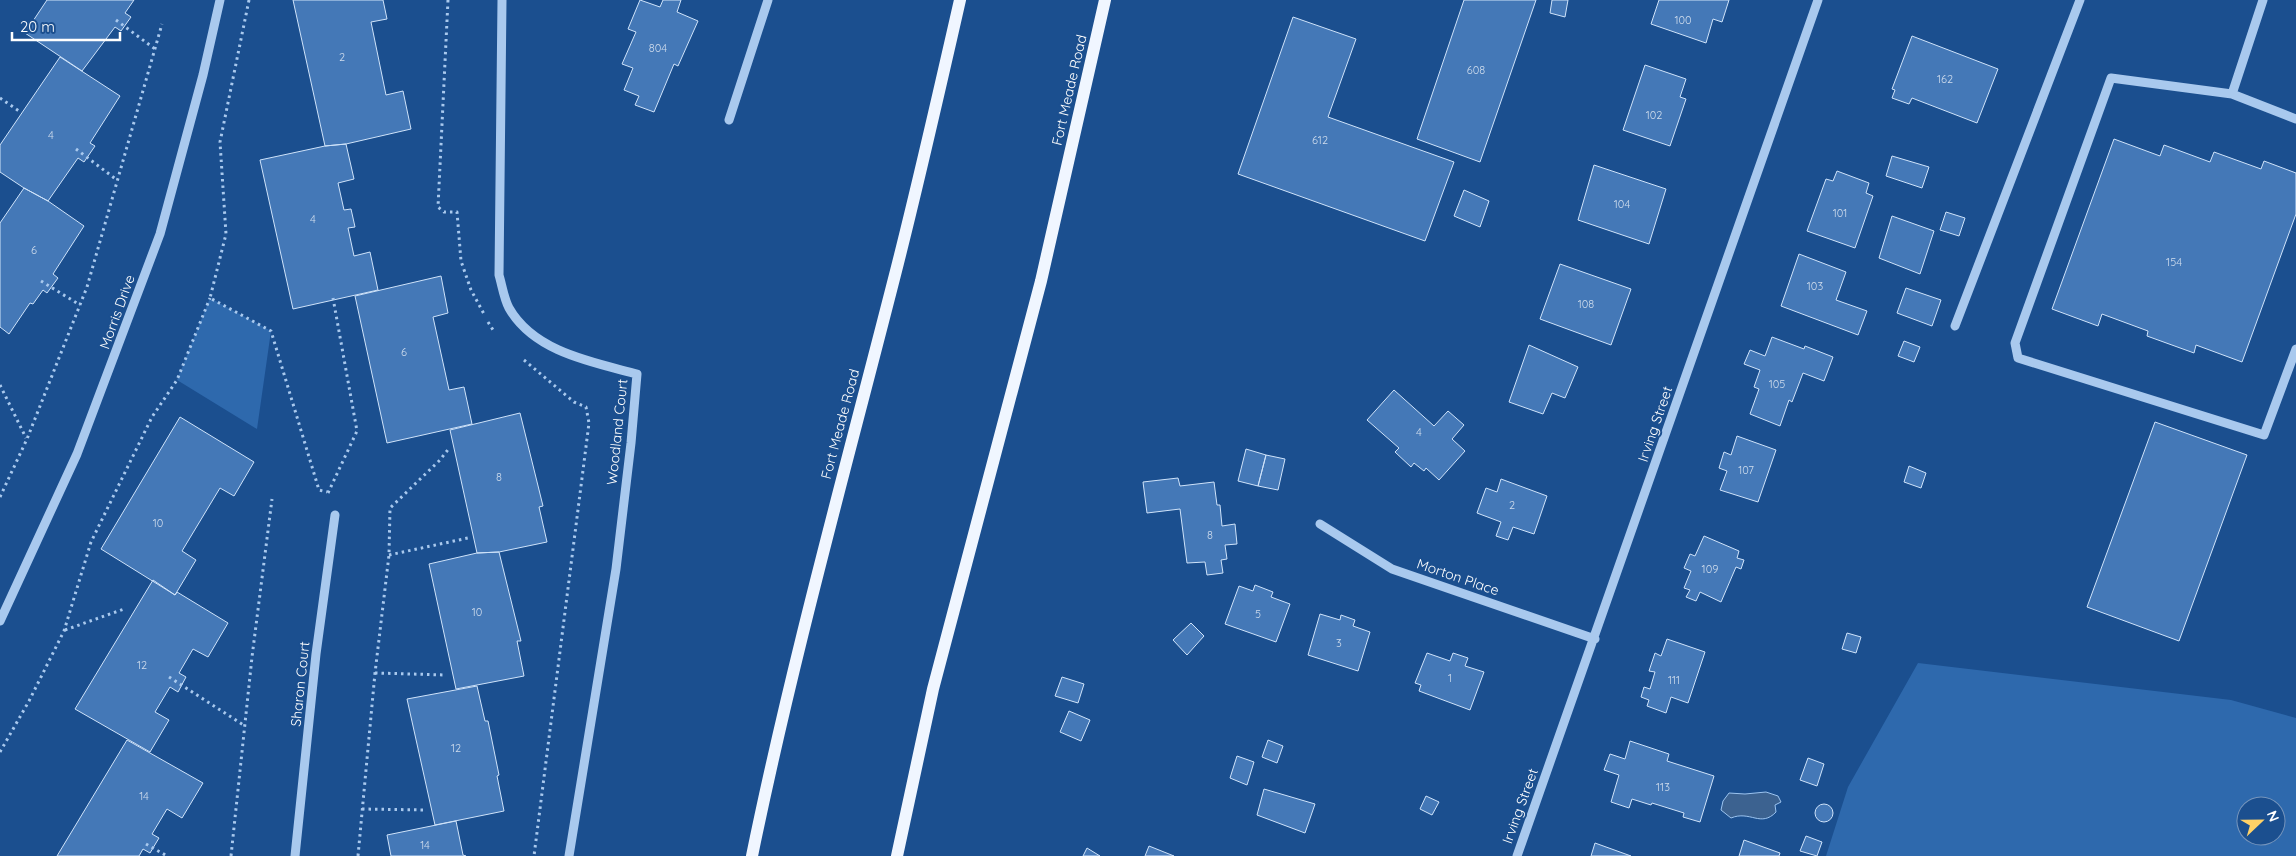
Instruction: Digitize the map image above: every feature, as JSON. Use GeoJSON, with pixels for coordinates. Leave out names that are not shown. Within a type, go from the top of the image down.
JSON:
{"type":"FeatureCollection","features":[{"type":"Feature","properties":{"kind":"main road","name":"Fort Meade Road"},"geometry":{"type":"LineString","coordinates":[[752,856],[770,766],[811,594],[898,262],[960,0]]}},
{"type":"Feature","properties":{"kind":"main road","name":"Fort Meade Road"},"geometry":{"type":"LineString","coordinates":[[897,856],[933,689],[1041,281],[1105,0]]}},
{"type":"Feature","properties":{"kind":"street","name":"Morris Drive"},"geometry":{"type":"LineString","coordinates":[[0,621],[77,454],[160,234],[220,0]]}},
{"type":"Feature","properties":{"kind":"street","name":"Woodland Court"},"geometry":{"type":"LineString","coordinates":[[502,0],[499,275],[509,308],[532,337],[580,358],[637,374],[616,569],[568,856]]}},
{"type":"Feature","properties":{"kind":"street"},"geometry":{"type":"LineString","coordinates":[[729,120],[768,0]]}},
{"type":"Feature","properties":{"kind":"street","name":"Irving Street"},"geometry":{"type":"LineString","coordinates":[[1517,856],[1595,639],[1818,0]]}},
{"type":"Feature","properties":{"kind":"street"},"geometry":{"type":"LineString","coordinates":[[1955,326],[2080,0]]}},
{"type":"Feature","properties":{"kind":"street"},"geometry":{"type":"LineString","coordinates":[[2232,94],[2263,0]]}},
{"type":"Feature","properties":{"kind":"street"},"geometry":{"type":"LineString","coordinates":[[2296,119],[2232,94],[2111,78],[2015,343],[2018,358],[2264,435],[2296,349]]}},
{"type":"Feature","properties":{"kind":"street","name":"Sharon Court"},"geometry":{"type":"LineString","coordinates":[[295,856],[316,654],[335,515]]}},
{"type":"Feature","properties":{"kind":"street","name":"Morton Place"},"geometry":{"type":"LineString","coordinates":[[1320,524],[1392,569],[1595,639]]}},
{"type":"Feature","properties":{"kind":"path"},"geometry":{"type":"LineString","coordinates":[[0,752],[29,701],[64,631],[91,542],[152,417],[177,380],[210,298],[226,234],[220,142],[249,0]]}},
{"type":"Feature","properties":{"kind":"path"},"geometry":{"type":"LineString","coordinates":[[448,0],[438,207],[444,212],[457,212],[461,261],[471,290],[490,326],[498,336]]}},
{"type":"Feature","properties":{"kind":"path"},"geometry":{"type":"LineString","coordinates":[[116,20],[155,49]]}},
{"type":"Feature","properties":{"kind":"path"},"geometry":{"type":"LineString","coordinates":[[0,497],[27,439],[87,287],[162,24]]}},
{"type":"Feature","properties":{"kind":"path"},"geometry":{"type":"LineString","coordinates":[[0,98],[19,111]]}},
{"type":"Feature","properties":{"kind":"path"},"geometry":{"type":"LineString","coordinates":[[76,149],[118,180]]}},
{"type":"Feature","properties":{"kind":"path"},"geometry":{"type":"LineString","coordinates":[[41,281],[80,306]]}},
{"type":"Feature","properties":{"kind":"path"},"geometry":{"type":"LineString","coordinates":[[210,298],[271,331],[319,490],[328,492]]}},
{"type":"Feature","properties":{"kind":"path"},"geometry":{"type":"LineString","coordinates":[[333,298],[357,432],[328,492],[335,515]]}},
{"type":"Feature","properties":{"kind":"path"},"geometry":{"type":"LineString","coordinates":[[517,354],[574,402],[586,407],[589,423],[534,856]]}},
{"type":"Feature","properties":{"kind":"path"},"geometry":{"type":"LineString","coordinates":[[0,385],[27,439]]}},
{"type":"Feature","properties":{"kind":"path"},"geometry":{"type":"LineString","coordinates":[[358,856],[388,555],[390,508],[440,460],[450,447]]}},
{"type":"Feature","properties":{"kind":"path"},"geometry":{"type":"LineString","coordinates":[[232,856],[245,726],[272,499]]}},
{"type":"Feature","properties":{"kind":"path"},"geometry":{"type":"LineString","coordinates":[[388,555],[468,538]]}},
{"type":"Feature","properties":{"kind":"path"},"geometry":{"type":"LineString","coordinates":[[64,631],[124,609]]}},
{"type":"Feature","properties":{"kind":"path"},"geometry":{"type":"LineString","coordinates":[[375,673],[446,675]]}},
{"type":"Feature","properties":{"kind":"path"},"geometry":{"type":"LineString","coordinates":[[169,677],[245,726]]}},
{"type":"Feature","properties":{"kind":"path"},"geometry":{"type":"LineString","coordinates":[[362,810],[426,810]]}},
{"type":"Feature","properties":{"kind":"path"},"geometry":{"type":"LineString","coordinates":[[146,844],[167,856]]}},
{"type":"Feature","properties":{"kind":"shaded area"},"geometry":{"type":"Polygon","coordinates":[[[210,298],[271,331],[257,429],[177,380],[210,298]]]}},
{"type":"Feature","properties":{"kind":"shaded area"},"geometry":{"type":"Polygon","coordinates":[[[1918,663],[2231,700],[2296,718],[2296,856],[1826,856],[1848,787],[1918,663]]]}},
{"type":"Feature","properties":{"kind":"shaded area"},"geometry":{"type":"Polygon","coordinates":[[[1766,792],[1778,796],[1781,802],[1775,805],[1776,812],[1771,817],[1765,819],[1744,816],[1731,818],[1721,810],[1723,801],[1729,793],[1766,792]]]}},
{"type":"Feature","properties":{"kind":"building"},"geometry":{"type":"Polygon","coordinates":[[[47,0],[134,0],[125,13],[131,17],[121,31],[115,27],[82,71],[25,33],[47,0]]]}},
{"type":"Feature","properties":{"kind":"building"},"geometry":{"type":"Polygon","coordinates":[[[293,0],[383,0],[387,19],[371,22],[386,95],[403,91],[411,129],[346,144],[325,146],[293,0]]]}},
{"type":"Feature","properties":{"kind":"building"},"geometry":{"type":"Polygon","coordinates":[[[640,0],[660,7],[663,0],[681,0],[677,12],[698,21],[678,66],[674,64],[654,112],[635,105],[639,96],[624,90],[633,68],[622,64],[636,32],[628,29],[640,0]]]}},
{"type":"Feature","properties":{"kind":"building"},"geometry":{"type":"Polygon","coordinates":[[[1464,0],[1536,0],[1480,162],[1417,139],[1464,0]]]}},
{"type":"Feature","properties":{"kind":"building"},"geometry":{"type":"Polygon","coordinates":[[[1552,0],[1568,0],[1565,17],[1550,13],[1552,0]]]}},
{"type":"Feature","properties":{"kind":"building"},"geometry":{"type":"Polygon","coordinates":[[[1659,0],[1729,0],[1722,22],[1713,19],[1706,43],[1651,24],[1659,0]]]}},
{"type":"Feature","properties":{"kind":"building"},"geometry":{"type":"Polygon","coordinates":[[[1293,17],[1356,39],[1328,117],[1454,162],[1425,241],[1238,174],[1293,17]]]}},
{"type":"Feature","properties":{"kind":"building"},"geometry":{"type":"Polygon","coordinates":[[[1912,36],[1998,69],[1977,123],[1912,98],[1909,104],[1892,98],[1895,90],[1892,89],[1912,36]]]}},
{"type":"Feature","properties":{"kind":"building"},"geometry":{"type":"Polygon","coordinates":[[[60,57],[120,96],[90,143],[95,146],[84,162],[78,158],[48,201],[0,172],[0,145],[60,57]]]}},
{"type":"Feature","properties":{"kind":"building"},"geometry":{"type":"Polygon","coordinates":[[[1645,65],[1686,79],[1680,97],[1686,99],[1670,146],[1623,130],[1645,65]]]}},
{"type":"Feature","properties":{"kind":"building"},"geometry":{"type":"Polygon","coordinates":[[[2114,139],[2160,156],[2164,145],[2210,162],[2214,152],[2261,169],[2264,161],[2296,173],[2296,214],[2242,362],[2196,345],[2194,353],[2147,336],[2148,331],[2102,314],[2098,326],[2052,309],[2114,139]]]}},
{"type":"Feature","properties":{"kind":"building"},"geometry":{"type":"Polygon","coordinates":[[[346,144],[354,179],[338,183],[344,210],[351,209],[355,227],[348,228],[354,256],[370,252],[378,290],[293,309],[260,160],[325,146],[346,144]]]}},
{"type":"Feature","properties":{"kind":"building"},"geometry":{"type":"Polygon","coordinates":[[[1892,156],[1929,167],[1922,188],[1886,176],[1892,156]]]}},
{"type":"Feature","properties":{"kind":"building"},"geometry":{"type":"Polygon","coordinates":[[[1594,165],[1666,189],[1649,244],[1578,220],[1594,165]]]}},
{"type":"Feature","properties":{"kind":"building"},"geometry":{"type":"Polygon","coordinates":[[[1837,171],[1869,183],[1866,193],[1873,196],[1855,248],[1807,231],[1826,179],[1833,181],[1837,171]]]}},
{"type":"Feature","properties":{"kind":"building"},"geometry":{"type":"Polygon","coordinates":[[[24,188],[48,201],[84,226],[53,274],[58,278],[47,293],[43,290],[33,304],[30,303],[9,334],[0,327],[0,223],[24,188]]]}},
{"type":"Feature","properties":{"kind":"building"},"geometry":{"type":"Polygon","coordinates":[[[1464,190],[1489,201],[1480,227],[1454,216],[1464,190]]]}},
{"type":"Feature","properties":{"kind":"building"},"geometry":{"type":"Polygon","coordinates":[[[1946,212],[1965,218],[1959,236],[1940,230],[1946,212]]]}},
{"type":"Feature","properties":{"kind":"building"},"geometry":{"type":"Polygon","coordinates":[[[1892,216],[1934,231],[1920,274],[1879,258],[1892,216]]]}},
{"type":"Feature","properties":{"kind":"building"},"geometry":{"type":"Polygon","coordinates":[[[1799,254],[1846,272],[1836,300],[1867,311],[1858,335],[1781,306],[1799,254]]]}},
{"type":"Feature","properties":{"kind":"building"},"geometry":{"type":"Polygon","coordinates":[[[1560,264],[1631,289],[1611,345],[1540,319],[1560,264]]]}},
{"type":"Feature","properties":{"kind":"building"},"geometry":{"type":"Polygon","coordinates":[[[441,276],[448,313],[433,317],[449,390],[464,387],[472,424],[387,443],[355,296],[441,276]]]}},
{"type":"Feature","properties":{"kind":"building"},"geometry":{"type":"Polygon","coordinates":[[[1906,288],[1941,300],[1932,326],[1897,313],[1906,288]]]}},
{"type":"Feature","properties":{"kind":"building"},"geometry":{"type":"Polygon","coordinates":[[[1772,337],[1804,349],[1805,346],[1833,357],[1824,381],[1803,373],[1792,402],[1789,400],[1780,426],[1750,414],[1759,389],[1754,387],[1760,370],[1744,364],[1750,350],[1765,356],[1772,337]]]}},
{"type":"Feature","properties":{"kind":"building"},"geometry":{"type":"Polygon","coordinates":[[[1904,341],[1920,347],[1914,362],[1898,356],[1904,341]]]}},
{"type":"Feature","properties":{"kind":"building"},"geometry":{"type":"Polygon","coordinates":[[[1529,345],[1578,367],[1565,398],[1552,393],[1543,414],[1509,402],[1529,345]]]}},
{"type":"Feature","properties":{"kind":"building"},"geometry":{"type":"Polygon","coordinates":[[[1394,390],[1434,426],[1448,411],[1464,425],[1452,439],[1465,451],[1439,480],[1426,468],[1424,471],[1414,463],[1411,467],[1395,452],[1399,448],[1367,420],[1394,390]]]}},
{"type":"Feature","properties":{"kind":"building"},"geometry":{"type":"Polygon","coordinates":[[[520,413],[543,506],[539,507],[547,542],[499,552],[477,553],[450,430],[520,413]]]}},
{"type":"Feature","properties":{"kind":"building"},"geometry":{"type":"Polygon","coordinates":[[[180,417],[254,462],[234,496],[220,488],[182,551],[196,560],[175,595],[101,549],[180,417]]]}},
{"type":"Feature","properties":{"kind":"building"},"geometry":{"type":"Polygon","coordinates":[[[2155,422],[2247,455],[2179,641],[2087,607],[2155,422]]]}},
{"type":"Feature","properties":{"kind":"building"},"geometry":{"type":"Polygon","coordinates":[[[1737,436],[1776,450],[1758,502],[1720,490],[1727,471],[1719,468],[1724,452],[1731,455],[1737,436]]]}},
{"type":"Feature","properties":{"kind":"building"},"geometry":{"type":"Polygon","coordinates":[[[1246,449],[1266,455],[1258,486],[1238,481],[1246,449]]]}},
{"type":"Feature","properties":{"kind":"building"},"geometry":{"type":"Polygon","coordinates":[[[1266,455],[1285,459],[1278,490],[1258,486],[1266,455]]]}},
{"type":"Feature","properties":{"kind":"building"},"geometry":{"type":"Polygon","coordinates":[[[1909,466],[1926,473],[1921,488],[1904,482],[1909,466]]]}},
{"type":"Feature","properties":{"kind":"building"},"geometry":{"type":"Polygon","coordinates":[[[1178,478],[1180,486],[1214,482],[1217,505],[1220,505],[1222,526],[1235,524],[1237,544],[1225,545],[1227,559],[1221,560],[1223,573],[1207,575],[1205,562],[1187,563],[1180,509],[1147,513],[1143,482],[1178,478]]]}},
{"type":"Feature","properties":{"kind":"building"},"geometry":{"type":"Polygon","coordinates":[[[1501,479],[1547,496],[1534,534],[1513,527],[1508,540],[1496,536],[1501,522],[1477,513],[1486,488],[1497,492],[1501,479]]]}},
{"type":"Feature","properties":{"kind":"building"},"geometry":{"type":"Polygon","coordinates":[[[1704,536],[1739,551],[1737,558],[1744,560],[1741,569],[1736,567],[1721,602],[1700,592],[1696,601],[1686,597],[1690,590],[1684,588],[1691,571],[1684,568],[1690,554],[1695,556],[1704,536]]]}},
{"type":"Feature","properties":{"kind":"building"},"geometry":{"type":"Polygon","coordinates":[[[499,552],[521,641],[517,641],[524,676],[456,689],[429,564],[477,553],[499,552]]]}},
{"type":"Feature","properties":{"kind":"building"},"geometry":{"type":"Polygon","coordinates":[[[153,580],[175,595],[177,592],[228,623],[208,657],[193,649],[179,673],[186,677],[178,692],[170,687],[155,712],[169,720],[150,752],[75,709],[153,580]]]}},
{"type":"Feature","properties":{"kind":"building"},"geometry":{"type":"Polygon","coordinates":[[[1255,585],[1273,592],[1271,597],[1290,604],[1276,642],[1225,624],[1239,586],[1253,591],[1255,585]]]}},
{"type":"Feature","properties":{"kind":"building"},"geometry":{"type":"Polygon","coordinates":[[[1320,614],[1340,620],[1341,615],[1355,620],[1353,626],[1370,632],[1358,671],[1308,655],[1320,614]]]}},
{"type":"Feature","properties":{"kind":"building"},"geometry":{"type":"Polygon","coordinates":[[[1191,623],[1204,636],[1187,655],[1173,640],[1191,623]]]}},
{"type":"Feature","properties":{"kind":"building"},"geometry":{"type":"Polygon","coordinates":[[[1847,633],[1861,637],[1856,653],[1842,649],[1847,633]]]}},
{"type":"Feature","properties":{"kind":"building"},"geometry":{"type":"Polygon","coordinates":[[[1667,639],[1705,652],[1688,703],[1671,697],[1666,713],[1647,706],[1649,700],[1641,697],[1644,687],[1650,689],[1655,672],[1649,671],[1655,653],[1661,656],[1667,639]]]}},
{"type":"Feature","properties":{"kind":"building"},"geometry":{"type":"Polygon","coordinates":[[[1427,653],[1450,661],[1453,653],[1468,658],[1465,666],[1484,672],[1470,710],[1419,691],[1421,685],[1415,683],[1427,653]]]}},
{"type":"Feature","properties":{"kind":"building"},"geometry":{"type":"Polygon","coordinates":[[[1062,677],[1084,684],[1078,703],[1055,696],[1062,677]]]}},
{"type":"Feature","properties":{"kind":"building"},"geometry":{"type":"Polygon","coordinates":[[[477,686],[485,721],[488,721],[504,811],[435,825],[407,699],[477,686]]]}},
{"type":"Feature","properties":{"kind":"building"},"geometry":{"type":"Polygon","coordinates":[[[1069,711],[1090,720],[1081,741],[1060,732],[1069,711]]]}},
{"type":"Feature","properties":{"kind":"building"},"geometry":{"type":"Polygon","coordinates":[[[127,740],[203,783],[182,818],[167,809],[152,834],[159,838],[150,853],[143,849],[139,856],[57,856],[127,740]]]}},
{"type":"Feature","properties":{"kind":"building"},"geometry":{"type":"Polygon","coordinates":[[[1268,740],[1283,746],[1277,763],[1262,757],[1268,740]]]}},
{"type":"Feature","properties":{"kind":"building"},"geometry":{"type":"Polygon","coordinates":[[[1630,741],[1669,754],[1667,761],[1714,776],[1700,822],[1683,817],[1684,813],[1652,803],[1651,805],[1632,799],[1629,808],[1611,802],[1619,775],[1604,770],[1610,754],[1625,759],[1630,741]]]}},
{"type":"Feature","properties":{"kind":"building"},"geometry":{"type":"Polygon","coordinates":[[[1237,756],[1254,762],[1247,785],[1230,778],[1237,756]]]}},
{"type":"Feature","properties":{"kind":"building"},"geometry":{"type":"Polygon","coordinates":[[[1808,758],[1824,764],[1817,786],[1800,780],[1808,758]]]}},
{"type":"Feature","properties":{"kind":"building"},"geometry":{"type":"Polygon","coordinates":[[[1264,789],[1315,804],[1305,833],[1257,815],[1264,789]]]}},
{"type":"Feature","properties":{"kind":"building"},"geometry":{"type":"Polygon","coordinates":[[[1426,796],[1439,802],[1432,815],[1420,809],[1426,796]]]}},
{"type":"Feature","properties":{"kind":"building"},"geometry":{"type":"Polygon","coordinates":[[[1824,804],[1830,807],[1833,813],[1830,819],[1824,822],[1818,819],[1815,813],[1818,807],[1824,804]]]}},
{"type":"Feature","properties":{"kind":"building"},"geometry":{"type":"Polygon","coordinates":[[[456,821],[463,855],[466,856],[391,856],[387,835],[456,821]]]}},
{"type":"Feature","properties":{"kind":"building"},"geometry":{"type":"Polygon","coordinates":[[[1806,836],[1822,842],[1817,856],[1800,851],[1806,836]]]}},
{"type":"Feature","properties":{"kind":"building"},"geometry":{"type":"Polygon","coordinates":[[[1744,840],[1780,853],[1779,856],[1739,856],[1744,840]]]}},
{"type":"Feature","properties":{"kind":"building"},"geometry":{"type":"Polygon","coordinates":[[[1595,843],[1631,856],[1591,856],[1595,843]]]}},
{"type":"Feature","properties":{"kind":"building"},"geometry":{"type":"Polygon","coordinates":[[[1149,846],[1174,856],[1145,856],[1149,846]]]}},
{"type":"Feature","properties":{"kind":"building"},"geometry":{"type":"Polygon","coordinates":[[[1087,848],[1100,856],[1083,856],[1087,848]]]}}]}
